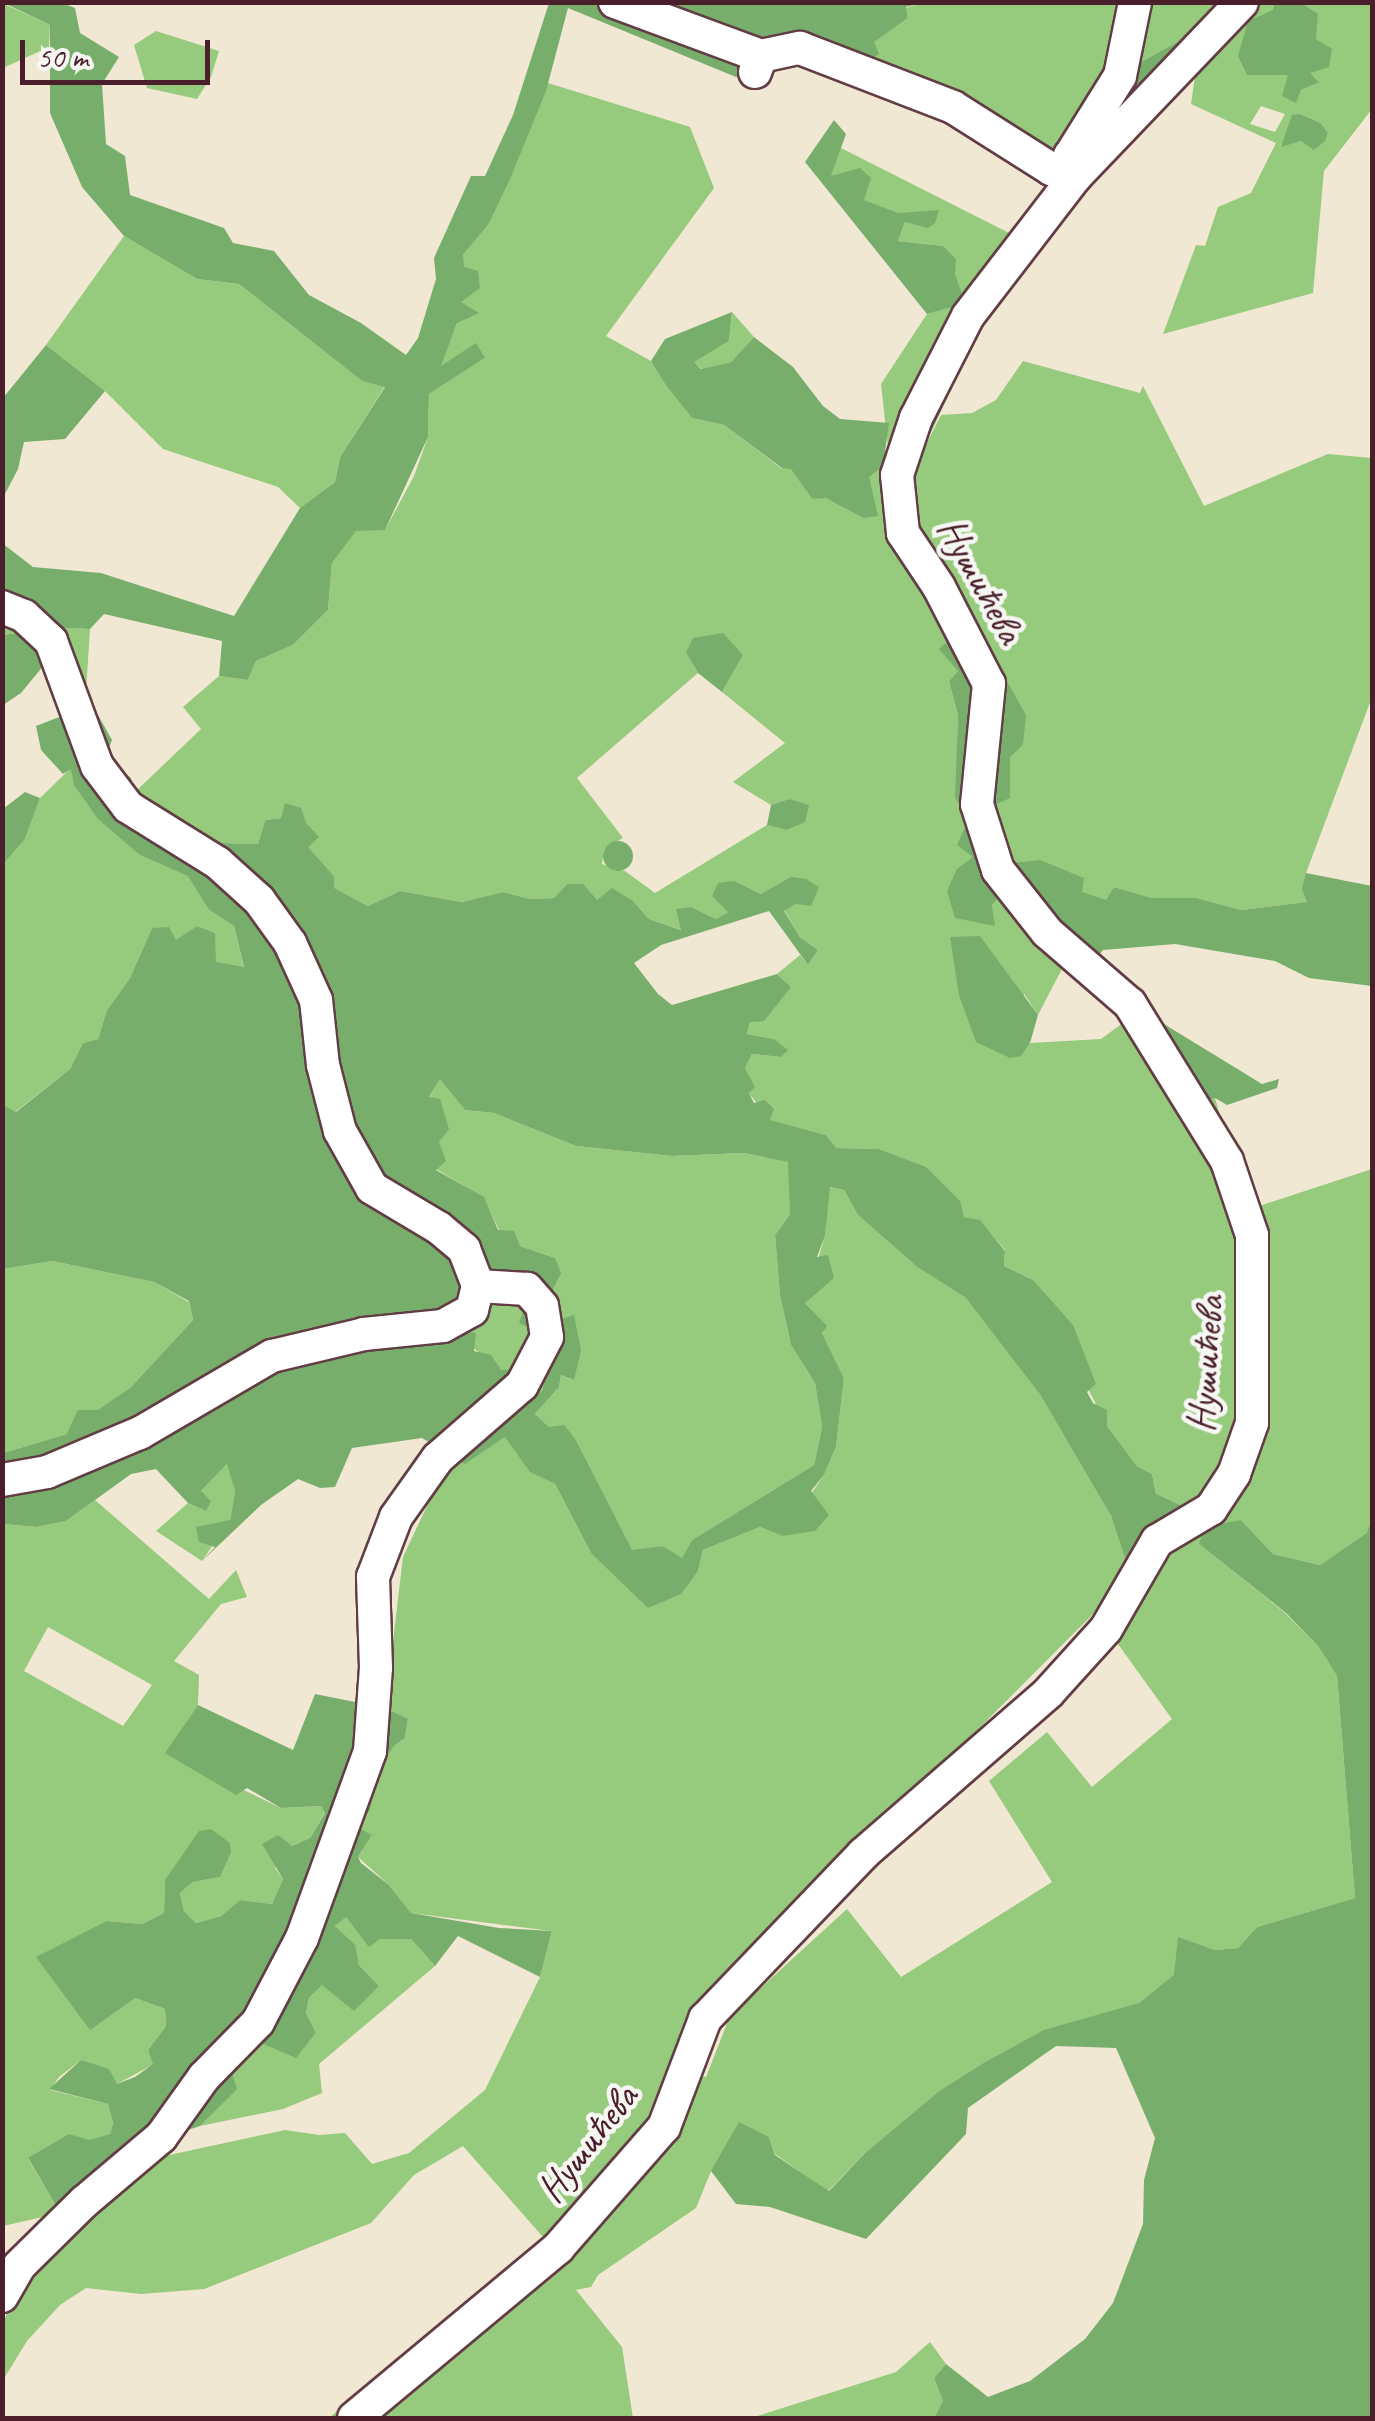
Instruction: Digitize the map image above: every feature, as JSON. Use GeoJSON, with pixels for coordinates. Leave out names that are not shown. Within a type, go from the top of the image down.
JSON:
{"type":"FeatureCollection","features":[{"type":"Feature","properties":{"kind":"street"},"geometry":{"type":"LineString","coordinates":[[615,2],[758,64],[800,48],[868,72],[953,107],[1050,168],[1076,176]]}},
{"type":"Feature","properties":{"kind":"street"},"geometry":{"type":"LineString","coordinates":[[1076,176],[1070,156],[1120,76],[1135,2]]}},
{"type":"Feature","properties":{"kind":"street","name":"Нушићева"},"geometry":{"type":"LineString","coordinates":[[354,2418],[558,2248],[664,2127],[705,2019],[863,1854],[1071,1668],[1106,1629],[1157,1541],[1210,1509],[1224,1494],[1252,1423],[1252,1235],[1227,1160],[1130,1004],[1047,932],[998,870],[977,804],[989,684],[939,587],[903,532],[897,500],[901,455],[968,316],[1076,176],[1242,2]]}},
{"type":"Feature","properties":{"kind":"street"},"geometry":{"type":"LineString","coordinates":[[2,607],[24,616],[51,641],[97,766],[128,807],[218,863],[259,900],[290,943],[316,1000],[323,1066],[340,1132],[372,1188],[439,1228],[464,1249],[478,1286],[472,1310],[443,1326],[364,1334],[272,1356],[140,1433],[48,1472],[2,1480]]}},
{"type":"Feature","properties":{"kind":"street"},"geometry":{"type":"LineString","coordinates":[[2,2296],[19,2266],[84,2202],[161,2137],[204,2077],[258,2022],[302,1938],[370,1751],[376,1668],[374,1577],[396,1517],[438,1458],[522,1385],[547,1336],[542,1306],[527,1289],[478,1286]]}},
{"type":"Feature","properties":{"kind":"green space"},"geometry":{"type":"Polygon","coordinates":[[[2,3],[50,25],[49,47],[3,68],[2,3]]]}},
{"type":"Feature","properties":{"kind":"green space"},"geometry":{"type":"Polygon","coordinates":[[[4,3],[62,3],[75,8],[80,33],[119,57],[102,84],[106,144],[125,156],[130,195],[224,228],[233,243],[274,251],[309,295],[361,323],[406,355],[418,338],[436,279],[434,258],[471,176],[485,176],[513,115],[549,3],[922,3],[906,7],[908,18],[874,42],[879,54],[867,64],[801,66],[736,77],[568,8],[546,91],[510,179],[488,225],[463,255],[464,267],[478,271],[480,288],[461,302],[479,313],[457,323],[441,366],[476,343],[485,358],[429,394],[428,437],[385,530],[356,531],[332,563],[328,610],[293,645],[256,661],[248,680],[219,676],[222,641],[104,614],[90,629],[47,627],[3,602],[2,543],[33,567],[101,573],[234,616],[300,508],[335,482],[340,457],[385,387],[362,381],[239,284],[197,279],[124,236],[82,187],[50,113],[50,25],[4,3]]]}},
{"type":"Feature","properties":{"kind":"green space"},"geometry":{"type":"Polygon","coordinates":[[[922,3],[1221,3],[1184,38],[1127,70],[1067,171],[857,86],[867,64],[878,55],[873,42],[908,18],[906,8],[922,3]]]}},
{"type":"Feature","properties":{"kind":"green space"},"geometry":{"type":"Polygon","coordinates":[[[1221,3],[1073,175],[1127,70],[1184,38],[1221,3]]]}},
{"type":"Feature","properties":{"kind":"green space"},"geometry":{"type":"Polygon","coordinates":[[[1249,3],[1275,3],[1288,75],[1301,90],[1318,81],[1309,73],[1316,39],[1301,3],[1372,3],[1372,109],[1324,171],[1313,293],[1163,334],[1196,245],[1205,246],[1218,207],[1251,193],[1276,143],[1191,104],[1197,63],[1249,3]],[[1261,106],[1250,124],[1275,132],[1285,114],[1261,106]],[[1300,114],[1281,146],[1301,141],[1314,149],[1328,133],[1321,123],[1300,114]]]}},
{"type":"Feature","properties":{"kind":"green space"},"geometry":{"type":"Polygon","coordinates":[[[1275,3],[1301,3],[1318,14],[1316,39],[1332,49],[1329,67],[1310,73],[1319,82],[1301,90],[1296,103],[1282,96],[1288,75],[1247,75],[1238,56],[1248,21],[1273,10],[1275,3]]]}},
{"type":"Feature","properties":{"kind":"green space"},"geometry":{"type":"Polygon","coordinates":[[[156,31],[219,51],[211,77],[197,99],[147,88],[134,45],[156,31]]]}},
{"type":"Feature","properties":{"kind":"green space"},"geometry":{"type":"Polygon","coordinates":[[[548,83],[690,127],[714,188],[606,336],[651,361],[692,418],[724,425],[781,468],[791,468],[812,499],[826,497],[863,518],[868,477],[888,447],[881,384],[927,314],[964,302],[943,246],[898,241],[905,222],[899,213],[863,200],[830,177],[841,148],[1017,237],[907,473],[906,516],[967,624],[958,671],[949,681],[958,715],[957,746],[974,857],[994,926],[992,905],[1003,893],[1063,967],[1038,1015],[1024,994],[1021,1055],[1030,1043],[1101,1039],[1141,1010],[1215,1098],[1247,1210],[1372,1169],[1372,1518],[1368,1533],[1320,1565],[1273,1554],[1241,1520],[1199,1544],[1285,1613],[1318,1646],[1337,1676],[1355,1898],[1257,1927],[1238,1948],[1214,1950],[1139,2003],[980,2065],[939,2091],[865,2153],[828,2191],[775,2154],[769,2137],[711,2171],[696,2208],[598,2275],[591,2287],[576,2290],[622,2347],[633,2418],[329,2418],[543,2237],[463,2146],[414,2175],[371,2223],[204,2289],[141,2294],[86,2288],[60,2305],[27,2341],[3,2380],[3,2323],[12,2301],[69,2229],[160,2157],[285,2130],[319,2135],[345,2133],[372,2164],[409,2153],[485,2090],[540,1977],[552,1931],[411,1913],[389,1885],[358,1857],[372,1835],[357,1828],[376,1775],[394,1746],[405,1738],[408,1720],[385,1708],[403,1557],[451,1455],[466,1463],[506,1436],[530,1471],[555,1484],[591,1553],[698,1571],[703,1550],[760,1527],[782,1536],[824,1475],[836,1447],[844,1378],[822,1333],[826,1326],[805,1303],[825,1236],[829,1187],[844,1190],[858,1215],[917,1267],[966,1298],[1002,1339],[1039,1393],[1111,1516],[1125,1559],[1103,1604],[686,2022],[689,2030],[677,2069],[706,2077],[730,2016],[847,1909],[901,1977],[1052,1882],[989,1781],[1047,1732],[1092,1787],[1172,1719],[1110,1633],[1156,1494],[1152,1474],[1137,1466],[1107,1426],[1033,1280],[1004,1266],[1005,1250],[980,1221],[964,1217],[878,1149],[835,1148],[826,1135],[769,1120],[749,1093],[754,1087],[745,1068],[752,1054],[781,1057],[774,1039],[747,1034],[750,1021],[791,987],[777,974],[800,955],[808,965],[818,950],[800,937],[784,910],[796,904],[735,881],[728,912],[716,919],[691,907],[677,910],[682,930],[649,919],[633,901],[597,901],[567,884],[554,898],[530,899],[503,892],[462,902],[400,891],[368,906],[333,888],[334,876],[281,818],[265,820],[258,844],[223,843],[136,801],[134,793],[201,729],[183,707],[219,676],[248,680],[256,661],[293,645],[328,610],[332,563],[356,530],[385,530],[414,476],[428,437],[429,394],[485,358],[440,367],[457,323],[463,255],[488,225],[548,83]],[[686,653],[698,673],[577,778],[623,838],[604,849],[602,864],[625,871],[655,893],[767,825],[786,830],[789,799],[771,805],[733,782],[785,743],[722,692],[743,655],[686,653]]]}},
{"type":"Feature","properties":{"kind":"green space"},"geometry":{"type":"Polygon","coordinates":[[[1300,114],[1321,123],[1328,133],[1314,150],[1301,141],[1281,147],[1292,115],[1300,114]]]}},
{"type":"Feature","properties":{"kind":"green space"},"geometry":{"type":"Polygon","coordinates":[[[834,120],[846,134],[831,176],[860,168],[871,178],[864,200],[899,213],[939,210],[935,223],[928,228],[905,222],[898,241],[943,246],[956,259],[955,274],[965,303],[927,314],[805,162],[834,120]]]}},
{"type":"Feature","properties":{"kind":"green space"},"geometry":{"type":"Polygon","coordinates":[[[124,236],[197,279],[239,284],[362,381],[385,386],[340,457],[335,482],[300,508],[278,487],[163,449],[105,391],[46,345],[124,236]]]}},
{"type":"Feature","properties":{"kind":"green space"},"geometry":{"type":"Polygon","coordinates":[[[732,312],[754,337],[731,362],[702,369],[693,362],[729,341],[732,312]]]}},
{"type":"Feature","properties":{"kind":"green space"},"geometry":{"type":"Polygon","coordinates":[[[732,312],[729,341],[694,362],[701,369],[731,362],[754,337],[793,367],[823,406],[840,419],[889,423],[883,466],[869,477],[878,516],[863,518],[826,498],[812,499],[791,469],[782,468],[724,425],[692,418],[666,385],[651,361],[665,339],[732,312]]]}},
{"type":"Feature","properties":{"kind":"green space"},"geometry":{"type":"Polygon","coordinates":[[[980,327],[913,471],[911,495],[917,521],[1026,715],[1023,745],[1010,757],[1010,798],[995,805],[993,817],[1003,864],[1040,860],[1084,878],[1082,892],[1106,900],[1114,887],[1152,898],[1197,898],[1241,910],[1307,902],[1302,889],[1306,873],[1372,886],[1372,986],[1309,978],[1275,961],[1175,944],[1103,950],[1095,960],[1003,893],[992,905],[995,926],[955,918],[947,891],[957,869],[973,857],[957,845],[968,820],[955,797],[958,715],[949,681],[958,671],[939,649],[967,624],[906,516],[907,473],[969,332],[980,327]]]}},
{"type":"Feature","properties":{"kind":"green space"},"geometry":{"type":"Polygon","coordinates":[[[46,345],[105,391],[65,439],[24,442],[18,469],[3,498],[3,398],[46,345]]]}},
{"type":"Feature","properties":{"kind":"green space"},"geometry":{"type":"Polygon","coordinates":[[[1023,361],[1140,393],[1143,386],[1204,506],[1328,454],[1372,458],[1372,697],[1306,873],[1308,902],[1241,910],[1197,898],[1152,898],[1114,887],[1106,901],[1003,865],[993,818],[995,805],[1010,797],[1010,757],[917,521],[911,495],[913,471],[941,415],[972,413],[996,400],[1023,361]]]}},
{"type":"Feature","properties":{"kind":"green space"},"geometry":{"type":"Polygon","coordinates":[[[2,602],[47,627],[90,629],[85,707],[32,631],[3,635],[2,602]]]}},
{"type":"Feature","properties":{"kind":"green space"},"geometry":{"type":"Polygon","coordinates":[[[32,631],[44,665],[21,693],[3,705],[3,635],[32,631]]]}},
{"type":"Feature","properties":{"kind":"green space"},"geometry":{"type":"Polygon","coordinates":[[[723,633],[743,655],[722,692],[698,673],[686,653],[693,638],[723,633]]]}},
{"type":"Feature","properties":{"kind":"green space"},"geometry":{"type":"Polygon","coordinates":[[[85,707],[98,715],[112,740],[105,758],[131,778],[136,801],[223,843],[258,844],[265,820],[281,818],[285,803],[301,808],[306,823],[319,837],[308,847],[334,876],[334,888],[368,906],[400,891],[462,902],[503,892],[530,899],[554,898],[567,884],[583,884],[597,900],[612,888],[633,901],[649,919],[681,930],[676,909],[691,907],[716,919],[728,912],[712,896],[718,883],[735,881],[761,894],[791,877],[806,879],[819,887],[811,906],[796,904],[784,911],[800,937],[818,950],[808,965],[769,911],[661,945],[634,963],[658,994],[672,1005],[777,974],[791,987],[764,1021],[750,1022],[747,1034],[774,1039],[788,1050],[781,1057],[752,1054],[745,1068],[755,1087],[749,1093],[754,1103],[765,1100],[774,1109],[770,1120],[826,1135],[836,1148],[878,1149],[926,1167],[960,1201],[964,1217],[980,1220],[1005,1251],[1004,1266],[1033,1280],[1073,1325],[1096,1384],[1087,1392],[1093,1403],[1107,1410],[1107,1426],[1137,1466],[1152,1474],[1156,1494],[1184,1507],[1103,1604],[1125,1559],[1111,1516],[1039,1393],[966,1298],[917,1267],[858,1215],[844,1190],[830,1187],[825,1236],[817,1257],[828,1255],[834,1278],[805,1303],[827,1326],[822,1333],[844,1378],[836,1447],[824,1475],[811,1491],[829,1515],[815,1531],[782,1536],[760,1527],[703,1550],[698,1571],[681,1594],[648,1608],[591,1553],[555,1484],[530,1472],[505,1437],[465,1464],[422,1438],[352,1448],[335,1487],[320,1488],[298,1479],[261,1505],[202,1561],[215,1547],[199,1542],[196,1527],[230,1520],[235,1491],[227,1464],[201,1491],[211,1501],[206,1511],[188,1503],[156,1469],[131,1474],[66,1521],[36,1527],[3,1524],[3,1453],[67,1434],[78,1410],[98,1410],[130,1388],[193,1320],[189,1301],[154,1282],[52,1261],[3,1269],[3,1105],[16,1112],[70,1069],[83,1043],[98,1039],[107,1010],[130,978],[152,928],[169,927],[176,940],[197,926],[215,933],[216,962],[244,967],[234,926],[209,910],[188,876],[140,855],[98,819],[74,785],[71,769],[63,774],[41,750],[36,726],[85,707]],[[440,1079],[429,1097],[440,1099],[449,1129],[439,1142],[446,1161],[436,1170],[484,1197],[498,1230],[514,1231],[520,1246],[555,1258],[561,1273],[551,1293],[495,1303],[452,1331],[476,1333],[474,1351],[491,1355],[501,1370],[519,1369],[520,1401],[542,1391],[553,1339],[519,1323],[527,1302],[559,1320],[574,1315],[581,1350],[574,1380],[561,1375],[559,1387],[535,1414],[549,1427],[564,1425],[576,1440],[632,1550],[663,1546],[682,1558],[692,1540],[814,1465],[822,1427],[815,1383],[791,1345],[780,1295],[775,1235],[790,1214],[788,1162],[744,1153],[672,1156],[576,1146],[494,1113],[465,1110],[440,1079]]]}},
{"type":"Feature","properties":{"kind":"green space"},"geometry":{"type":"Polygon","coordinates":[[[71,768],[140,855],[188,875],[209,910],[234,926],[244,968],[215,962],[214,933],[197,926],[176,941],[152,928],[130,978],[107,1010],[98,1039],[83,1043],[70,1069],[15,1112],[3,1105],[2,864],[25,839],[40,798],[71,768]]]}},
{"type":"Feature","properties":{"kind":"green space"},"geometry":{"type":"Polygon","coordinates":[[[25,792],[40,798],[25,839],[3,864],[3,809],[25,792]]]}},
{"type":"Feature","properties":{"kind":"green space"},"geometry":{"type":"Polygon","coordinates":[[[789,799],[809,805],[805,822],[786,830],[767,825],[771,805],[789,799]]]}},
{"type":"Feature","properties":{"kind":"green space"},"geometry":{"type":"Polygon","coordinates":[[[618,841],[632,850],[633,856],[624,870],[618,871],[604,862],[603,856],[612,842],[618,841]]]}},
{"type":"Feature","properties":{"kind":"green space"},"geometry":{"type":"Polygon","coordinates":[[[980,936],[1038,1015],[1030,1043],[1021,1056],[1010,1058],[976,1042],[959,995],[950,937],[980,936]]]}},
{"type":"Feature","properties":{"kind":"green space"},"geometry":{"type":"Polygon","coordinates":[[[1141,1010],[1262,1084],[1279,1079],[1277,1088],[1227,1105],[1215,1098],[1184,1106],[1141,1010]]]}},
{"type":"Feature","properties":{"kind":"green space"},"geometry":{"type":"Polygon","coordinates":[[[440,1078],[465,1110],[494,1113],[576,1146],[672,1156],[744,1153],[789,1162],[790,1214],[775,1235],[780,1295],[791,1345],[815,1383],[822,1427],[814,1465],[692,1540],[682,1559],[663,1546],[632,1551],[576,1440],[549,1427],[535,1414],[559,1387],[561,1375],[573,1380],[553,1339],[542,1391],[519,1401],[501,1370],[452,1331],[555,1258],[520,1246],[499,1230],[483,1197],[436,1169],[439,1142],[429,1098],[440,1078]]]}},
{"type":"Feature","properties":{"kind":"green space"},"geometry":{"type":"Polygon","coordinates":[[[52,1261],[154,1282],[189,1302],[193,1320],[130,1388],[67,1434],[3,1453],[3,1269],[52,1261]]]}},
{"type":"Feature","properties":{"kind":"green space"},"geometry":{"type":"Polygon","coordinates":[[[228,1463],[235,1491],[230,1520],[202,1561],[156,1531],[188,1503],[206,1511],[201,1491],[228,1463]]]}},
{"type":"Feature","properties":{"kind":"green space"},"geometry":{"type":"Polygon","coordinates":[[[95,1500],[209,1599],[236,1570],[247,1597],[221,1604],[174,1661],[199,1675],[198,1705],[166,1753],[281,1808],[321,1806],[325,1812],[310,1838],[292,1846],[275,1868],[283,1879],[272,1904],[240,1900],[221,1916],[196,1923],[184,1911],[180,1893],[193,1882],[220,1877],[165,1880],[164,1913],[142,1924],[107,1921],[135,1998],[165,2009],[166,2026],[148,2050],[154,2064],[117,2084],[81,2060],[59,2077],[50,2090],[108,2104],[113,2123],[110,2134],[28,2159],[60,2213],[3,2226],[2,1524],[36,1527],[66,1521],[95,1500]],[[48,1627],[24,1671],[123,1726],[152,1685],[48,1627]]]}},
{"type":"Feature","properties":{"kind":"green space"},"geometry":{"type":"Polygon","coordinates":[[[1372,1518],[1372,2418],[934,2418],[943,2401],[934,2378],[946,2364],[988,2397],[1030,2381],[1085,2339],[1113,2303],[1143,2224],[1144,2180],[1155,2138],[1116,2048],[1056,2046],[968,2108],[966,2134],[866,2239],[770,2207],[736,2204],[711,2171],[739,2122],[769,2137],[775,2155],[829,2191],[865,2153],[939,2091],[980,2065],[1044,2030],[1139,2003],[1174,1975],[1178,1937],[1214,1950],[1238,1948],[1257,1927],[1355,1898],[1337,1676],[1318,1646],[1286,1613],[1199,1544],[1205,1527],[1241,1520],[1273,1554],[1320,1565],[1367,1533],[1372,1518]]]}},
{"type":"Feature","properties":{"kind":"green space"},"geometry":{"type":"Polygon","coordinates":[[[315,1694],[385,1708],[408,1719],[405,1738],[394,1746],[376,1775],[370,1810],[357,1827],[372,1835],[358,1857],[361,1863],[389,1885],[411,1913],[499,1928],[552,1931],[540,1977],[458,1936],[435,1966],[411,1939],[380,1939],[369,1947],[346,1917],[335,1926],[355,1945],[359,1965],[379,1986],[354,2011],[322,1985],[309,1998],[306,2013],[316,2033],[296,2058],[259,2042],[231,2069],[237,2089],[200,2126],[179,2133],[60,2213],[28,2158],[69,2134],[89,2140],[110,2134],[113,2123],[108,2104],[49,2089],[81,2060],[109,2069],[117,2084],[135,2077],[153,2064],[148,2050],[166,2026],[165,2009],[135,1998],[90,2030],[36,1957],[107,1921],[142,1924],[164,1913],[165,1880],[199,1831],[211,1829],[230,1843],[231,1852],[220,1877],[193,1882],[180,1893],[184,1911],[196,1923],[221,1916],[240,1900],[272,1904],[283,1879],[262,1844],[278,1835],[292,1846],[310,1838],[325,1813],[321,1806],[281,1808],[247,1788],[236,1795],[165,1753],[198,1705],[293,1750],[315,1694]]]}},
{"type":"Feature","properties":{"kind":"green space"},"geometry":{"type":"Polygon","coordinates":[[[346,1916],[380,1939],[411,1939],[435,1966],[319,2064],[322,2093],[283,2109],[200,2126],[236,2089],[231,2069],[260,2042],[296,2057],[316,2033],[306,2013],[309,1998],[322,1985],[379,1986],[359,1965],[354,1945],[335,1926],[346,1916]]]}},
{"type":"Feature","properties":{"kind":"green space"},"geometry":{"type":"Polygon","coordinates":[[[930,2342],[946,2364],[934,2378],[943,2401],[934,2418],[751,2418],[896,2372],[930,2342]]]}}]}
